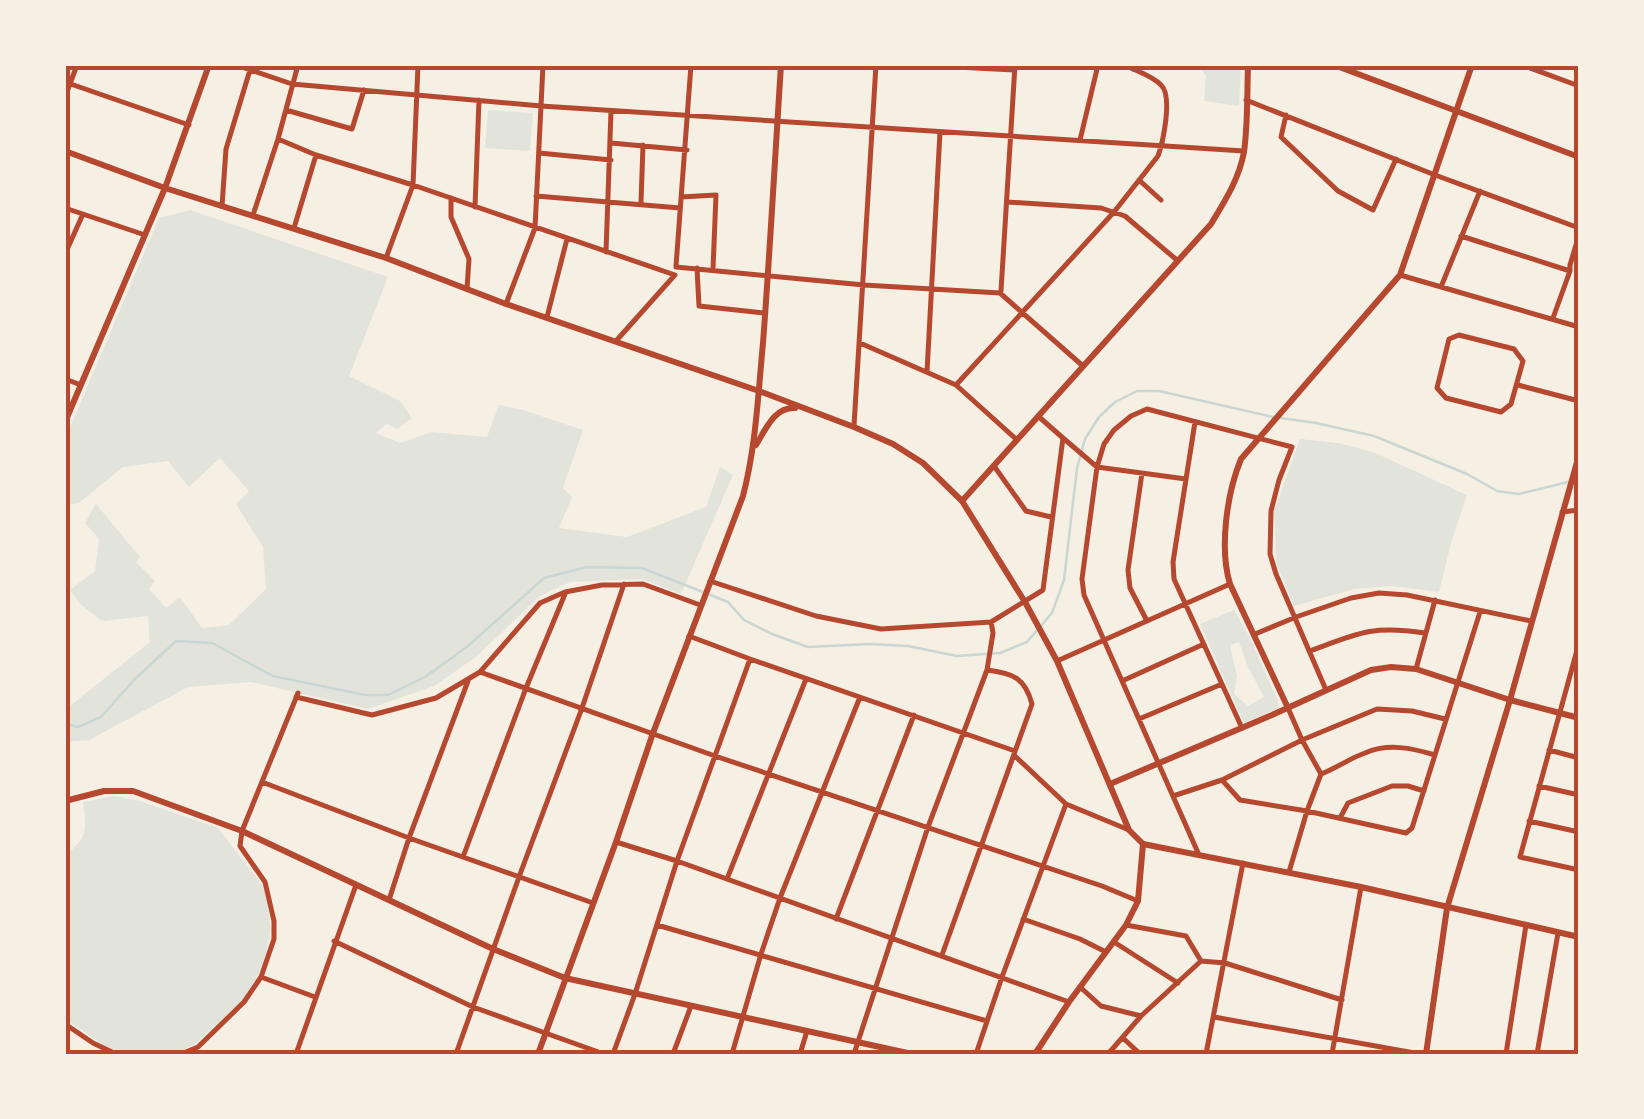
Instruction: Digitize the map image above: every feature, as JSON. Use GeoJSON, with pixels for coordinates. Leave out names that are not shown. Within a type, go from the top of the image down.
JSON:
{"type":"FeatureCollection","features":[{"type":"Feature","properties":{"kind":"main road"},"geometry":{"type":"LineString","coordinates":[[65,422],[165,188],[209,65]]}},
{"type":"Feature","properties":{"kind":"main road"},"geometry":{"type":"LineString","coordinates":[[538,1054],[743,496],[759,391],[781,65]]}},
{"type":"Feature","properties":{"kind":"main road"},"geometry":{"type":"LineString","coordinates":[[962,501],[1211,224],[1227,199],[1244,152],[1248,65]]}},
{"type":"Feature","properties":{"kind":"main road"},"geometry":{"type":"LineString","coordinates":[[1334,65],[1579,156]]}},
{"type":"Feature","properties":{"kind":"main road"},"geometry":{"type":"LineString","coordinates":[[1288,708],[1224,565],[1223,546],[1234,475],[1258,439],[1400,275],[1472,65]]}},
{"type":"Feature","properties":{"kind":"main road"},"geometry":{"type":"LineString","coordinates":[[65,151],[165,188],[386,258],[506,304],[759,391],[894,444],[923,463],[962,501],[1058,660],[1129,830],[1144,844],[1289,872],[1579,938]]}},
{"type":"Feature","properties":{"kind":"main road"},"geometry":{"type":"LineString","coordinates":[[753,450],[780,411],[790,407],[808,410]]}},
{"type":"Feature","properties":{"kind":"main road"},"geometry":{"type":"LineString","coordinates":[[1423,1054],[1447,908],[1579,454]]}},
{"type":"Feature","properties":{"kind":"main road"},"geometry":{"type":"LineString","coordinates":[[1110,784],[1371,670],[1390,666],[1416,669],[1579,718]]}},
{"type":"Feature","properties":{"kind":"main road"},"geometry":{"type":"LineString","coordinates":[[65,801],[104,790],[133,791],[242,831],[493,950],[564,978],[912,1054]]}},
{"type":"Feature","properties":{"kind":"main road"},"geometry":{"type":"LineString","coordinates":[[1035,1054],[1126,925],[1138,901],[1144,844]]}},
{"type":"Feature","properties":{"kind":"street"},"geometry":{"type":"LineString","coordinates":[[65,97],[77,65]]}},
{"type":"Feature","properties":{"kind":"street"},"geometry":{"type":"LineString","coordinates":[[236,65],[292,84],[540,106],[1244,152]]}},
{"type":"Feature","properties":{"kind":"street"},"geometry":{"type":"LineString","coordinates":[[253,216],[298,65]]}},
{"type":"Feature","properties":{"kind":"street"},"geometry":{"type":"LineString","coordinates":[[386,258],[414,185],[418,65]]}},
{"type":"Feature","properties":{"kind":"street"},"geometry":{"type":"LineString","coordinates":[[506,304],[535,228],[542,65]]}},
{"type":"Feature","properties":{"kind":"street"},"geometry":{"type":"LineString","coordinates":[[616,341],[675,275],[692,65]]}},
{"type":"Feature","properties":{"kind":"street"},"geometry":{"type":"LineString","coordinates":[[854,427],[876,65]]}},
{"type":"Feature","properties":{"kind":"street"},"geometry":{"type":"LineString","coordinates":[[918,65],[1015,68],[1000,293]]}},
{"type":"Feature","properties":{"kind":"street"},"geometry":{"type":"LineString","coordinates":[[1080,141],[1098,65]]}},
{"type":"Feature","properties":{"kind":"street"},"geometry":{"type":"LineString","coordinates":[[956,385],[1114,212],[1158,156],[1168,96],[1161,84],[1125,65]]}},
{"type":"Feature","properties":{"kind":"street"},"geometry":{"type":"LineString","coordinates":[[1522,65],[1579,86]]}},
{"type":"Feature","properties":{"kind":"street"},"geometry":{"type":"LineString","coordinates":[[222,206],[226,149],[250,70]]}},
{"type":"Feature","properties":{"kind":"street"},"geometry":{"type":"LineString","coordinates":[[68,82],[189,124]]}},
{"type":"Feature","properties":{"kind":"street"},"geometry":{"type":"LineString","coordinates":[[286,110],[352,128],[364,90]]}},
{"type":"Feature","properties":{"kind":"street"},"geometry":{"type":"LineString","coordinates":[[475,207],[479,100]]}},
{"type":"Feature","properties":{"kind":"street"},"geometry":{"type":"LineString","coordinates":[[1246,100],[1579,232],[1552,319]]}},
{"type":"Feature","properties":{"kind":"street"},"geometry":{"type":"LineString","coordinates":[[606,252],[611,111]]}},
{"type":"Feature","properties":{"kind":"street"},"geometry":{"type":"LineString","coordinates":[[1286,115],[1282,137],[1338,191],[1373,210],[1396,159]]}},
{"type":"Feature","properties":{"kind":"street"},"geometry":{"type":"LineString","coordinates":[[927,372],[940,132]]}},
{"type":"Feature","properties":{"kind":"street"},"geometry":{"type":"LineString","coordinates":[[278,139],[675,275]]}},
{"type":"Feature","properties":{"kind":"street"},"geometry":{"type":"LineString","coordinates":[[612,143],[686,150]]}},
{"type":"Feature","properties":{"kind":"street"},"geometry":{"type":"LineString","coordinates":[[641,204],[643,145]]}},
{"type":"Feature","properties":{"kind":"street"},"geometry":{"type":"LineString","coordinates":[[538,154],[611,160]]}},
{"type":"Feature","properties":{"kind":"street"},"geometry":{"type":"LineString","coordinates":[[294,229],[316,155]]}},
{"type":"Feature","properties":{"kind":"street"},"geometry":{"type":"LineString","coordinates":[[1139,180],[1161,200]]}},
{"type":"Feature","properties":{"kind":"street"},"geometry":{"type":"LineString","coordinates":[[1441,287],[1480,191]]}},
{"type":"Feature","properties":{"kind":"street"},"geometry":{"type":"LineString","coordinates":[[682,197],[716,194],[713,269]]}},
{"type":"Feature","properties":{"kind":"street"},"geometry":{"type":"LineString","coordinates":[[536,196],[680,208]]}},
{"type":"Feature","properties":{"kind":"street"},"geometry":{"type":"LineString","coordinates":[[451,198],[451,217],[469,259],[467,289]]}},
{"type":"Feature","properties":{"kind":"street"},"geometry":{"type":"LineString","coordinates":[[1007,202],[1114,212],[1125,216],[1178,261]]}},
{"type":"Feature","properties":{"kind":"street"},"geometry":{"type":"LineString","coordinates":[[65,208],[145,236]]}},
{"type":"Feature","properties":{"kind":"street"},"geometry":{"type":"LineString","coordinates":[[65,254],[83,214]]}},
{"type":"Feature","properties":{"kind":"street"},"geometry":{"type":"LineString","coordinates":[[1461,236],[1570,271]]}},
{"type":"Feature","properties":{"kind":"street"},"geometry":{"type":"LineString","coordinates":[[546,317],[567,239]]}},
{"type":"Feature","properties":{"kind":"street"},"geometry":{"type":"LineString","coordinates":[[676,267],[1000,293],[1084,366]]}},
{"type":"Feature","properties":{"kind":"street"},"geometry":{"type":"LineString","coordinates":[[697,268],[698,306],[765,313]]}},
{"type":"Feature","properties":{"kind":"street"},"geometry":{"type":"LineString","coordinates":[[1400,275],[1579,327]]}},
{"type":"Feature","properties":{"kind":"street"},"geometry":{"type":"LineString","coordinates":[[1459,335],[1514,349],[1524,361],[1518,385],[1511,404],[1501,412],[1446,398],[1437,388],[1450,339],[1459,335]]}},
{"type":"Feature","properties":{"kind":"street"},"geometry":{"type":"LineString","coordinates":[[860,342],[956,385],[1017,440]]}},
{"type":"Feature","properties":{"kind":"street"},"geometry":{"type":"LineString","coordinates":[[65,379],[81,385]]}},
{"type":"Feature","properties":{"kind":"street"},"geometry":{"type":"LineString","coordinates":[[1518,385],[1579,401]]}},
{"type":"Feature","properties":{"kind":"street"},"geometry":{"type":"LineString","coordinates":[[1199,855],[1084,595],[1082,579],[1097,467],[1104,444],[1131,416],[1147,410],[1292,447],[1271,510],[1270,554],[1326,690]]}},
{"type":"Feature","properties":{"kind":"street"},"geometry":{"type":"LineString","coordinates":[[1038,416],[1097,467],[1186,480]]}},
{"type":"Feature","properties":{"kind":"street"},"geometry":{"type":"LineString","coordinates":[[1194,422],[1173,562],[1174,579],[1242,728]]}},
{"type":"Feature","properties":{"kind":"street"},"geometry":{"type":"LineString","coordinates":[[709,581],[816,616],[881,629],[991,622],[1043,590],[1063,438]]}},
{"type":"Feature","properties":{"kind":"street"},"geometry":{"type":"LineString","coordinates":[[994,466],[1026,511],[1053,518]]}},
{"type":"Feature","properties":{"kind":"street"},"geometry":{"type":"LineString","coordinates":[[1142,473],[1128,570],[1130,588],[1147,620]]}},
{"type":"Feature","properties":{"kind":"street"},"geometry":{"type":"LineString","coordinates":[[1562,509],[1579,510]]}},
{"type":"Feature","properties":{"kind":"street"},"geometry":{"type":"LineString","coordinates":[[456,1054],[624,584]]}},
{"type":"Feature","properties":{"kind":"street"},"geometry":{"type":"LineString","coordinates":[[181,1054],[198,1047],[244,1002],[261,977],[274,938],[266,882],[240,846],[242,831],[297,695],[372,715],[436,698],[480,672],[540,604],[565,592],[602,585],[643,584],[701,605]]}},
{"type":"Feature","properties":{"kind":"street"},"geometry":{"type":"LineString","coordinates":[[1058,660],[1230,584]]}},
{"type":"Feature","properties":{"kind":"street"},"geometry":{"type":"LineString","coordinates":[[463,857],[565,592]]}},
{"type":"Feature","properties":{"kind":"street"},"geometry":{"type":"LineString","coordinates":[[1255,634],[1296,616],[1379,593],[1435,600],[1531,621]]}},
{"type":"Feature","properties":{"kind":"street"},"geometry":{"type":"LineString","coordinates":[[1416,669],[1435,600]]}},
{"type":"Feature","properties":{"kind":"street"},"geometry":{"type":"LineString","coordinates":[[1222,780],[1240,800],[1406,834],[1412,828],[1480,612]]}},
{"type":"Feature","properties":{"kind":"street"},"geometry":{"type":"LineString","coordinates":[[854,1054],[928,827],[987,670],[991,622]]}},
{"type":"Feature","properties":{"kind":"street"},"geometry":{"type":"LineString","coordinates":[[1310,651],[1364,631],[1386,628],[1425,632]]}},
{"type":"Feature","properties":{"kind":"street"},"geometry":{"type":"LineString","coordinates":[[689,636],[1014,753],[1066,804],[1129,830]]}},
{"type":"Feature","properties":{"kind":"street"},"geometry":{"type":"LineString","coordinates":[[1579,643],[1575,669],[1520,857],[1579,870]]}},
{"type":"Feature","properties":{"kind":"street"},"geometry":{"type":"LineString","coordinates":[[1122,681],[1204,644]]}},
{"type":"Feature","properties":{"kind":"street"},"geometry":{"type":"LineString","coordinates":[[612,1054],[750,659]]}},
{"type":"Feature","properties":{"kind":"street"},"geometry":{"type":"LineString","coordinates":[[942,956],[1032,704],[1028,688],[1017,678],[987,670]]}},
{"type":"Feature","properties":{"kind":"street"},"geometry":{"type":"LineString","coordinates":[[480,672],[1138,901]]}},
{"type":"Feature","properties":{"kind":"street"},"geometry":{"type":"LineString","coordinates":[[389,900],[469,678]]}},
{"type":"Feature","properties":{"kind":"street"},"geometry":{"type":"LineString","coordinates":[[728,879],[806,679]]}},
{"type":"Feature","properties":{"kind":"street"},"geometry":{"type":"LineString","coordinates":[[1138,720],[1222,684]]}},
{"type":"Feature","properties":{"kind":"street"},"geometry":{"type":"LineString","coordinates":[[732,1054],[780,898],[860,697]]}},
{"type":"Feature","properties":{"kind":"street"},"geometry":{"type":"LineString","coordinates":[[1288,708],[1322,774]]}},
{"type":"Feature","properties":{"kind":"street"},"geometry":{"type":"LineString","coordinates":[[1172,796],[1222,780],[1377,708],[1412,711],[1446,720]]}},
{"type":"Feature","properties":{"kind":"street"},"geometry":{"type":"LineString","coordinates":[[836,920],[914,715]]}},
{"type":"Feature","properties":{"kind":"street"},"geometry":{"type":"LineString","coordinates":[[1289,872],[1322,774],[1364,753],[1384,748],[1412,748],[1435,754]]}},
{"type":"Feature","properties":{"kind":"street"},"geometry":{"type":"LineString","coordinates":[[1549,750],[1579,758]]}},
{"type":"Feature","properties":{"kind":"street"},"geometry":{"type":"LineString","coordinates":[[262,782],[593,903]]}},
{"type":"Feature","properties":{"kind":"street"},"geometry":{"type":"LineString","coordinates":[[1340,818],[1348,804],[1392,786],[1424,791]]}},
{"type":"Feature","properties":{"kind":"street"},"geometry":{"type":"LineString","coordinates":[[1540,786],[1579,795]]}},
{"type":"Feature","properties":{"kind":"street"},"geometry":{"type":"LineString","coordinates":[[976,1054],[1066,804]]}},
{"type":"Feature","properties":{"kind":"street"},"geometry":{"type":"LineString","coordinates":[[1529,821],[1579,832]]}},
{"type":"Feature","properties":{"kind":"street"},"geometry":{"type":"LineString","coordinates":[[616,842],[1069,1002]]}},
{"type":"Feature","properties":{"kind":"street"},"geometry":{"type":"LineString","coordinates":[[1206,1054],[1243,864]]}},
{"type":"Feature","properties":{"kind":"street"},"geometry":{"type":"LineString","coordinates":[[296,1054],[356,885]]}},
{"type":"Feature","properties":{"kind":"street"},"geometry":{"type":"LineString","coordinates":[[1332,1054],[1361,888]]}},
{"type":"Feature","properties":{"kind":"street"},"geometry":{"type":"LineString","coordinates":[[1023,919],[1106,952]]}},
{"type":"Feature","properties":{"kind":"street"},"geometry":{"type":"LineString","coordinates":[[657,925],[987,1021]]}},
{"type":"Feature","properties":{"kind":"street"},"geometry":{"type":"LineString","coordinates":[[1126,925],[1186,936],[1201,961]]}},
{"type":"Feature","properties":{"kind":"street"},"geometry":{"type":"LineString","coordinates":[[1506,1054],[1526,926]]}},
{"type":"Feature","properties":{"kind":"street"},"geometry":{"type":"LineString","coordinates":[[1537,1054],[1558,933]]}},
{"type":"Feature","properties":{"kind":"street"},"geometry":{"type":"LineString","coordinates":[[334,942],[473,1007],[604,1054]]}},
{"type":"Feature","properties":{"kind":"street"},"geometry":{"type":"LineString","coordinates":[[1114,942],[1178,984]]}},
{"type":"Feature","properties":{"kind":"street"},"geometry":{"type":"LineString","coordinates":[[1108,1054],[1141,1016],[1201,961],[1225,963],[1342,1000]]}},
{"type":"Feature","properties":{"kind":"street"},"geometry":{"type":"LineString","coordinates":[[261,977],[314,997]]}},
{"type":"Feature","properties":{"kind":"street"},"geometry":{"type":"LineString","coordinates":[[1080,987],[1101,1006],[1141,1016]]}},
{"type":"Feature","properties":{"kind":"street"},"geometry":{"type":"LineString","coordinates":[[673,1054],[691,1006]]}},
{"type":"Feature","properties":{"kind":"street"},"geometry":{"type":"LineString","coordinates":[[1214,1017],[1423,1054]]}},
{"type":"Feature","properties":{"kind":"street"},"geometry":{"type":"LineString","coordinates":[[65,1024],[116,1054]]}},
{"type":"Feature","properties":{"kind":"street"},"geometry":{"type":"LineString","coordinates":[[800,1054],[807,1031]]}},
{"type":"Feature","properties":{"kind":"street"},"geometry":{"type":"LineString","coordinates":[[1124,1038],[1140,1054]]}},
{"type":"Feature","properties":{"kind":"street"},"geometry":{"type":"LineString","coordinates":[[1576,1054],[1579,1038]]}},
{"type":"Feature","properties":{"kind":"shaded area"},"geometry":{"type":"Polygon","coordinates":[[[1199,65],[1241,65],[1239,106],[1204,101],[1206,75],[1199,65]]]}},
{"type":"Feature","properties":{"kind":"shaded area"},"geometry":{"type":"Polygon","coordinates":[[[488,110],[533,113],[530,151],[485,148],[488,110]]]}},
{"type":"Feature","properties":{"kind":"shaded area"},"geometry":{"type":"Polygon","coordinates":[[[190,210],[388,277],[349,376],[400,401],[412,418],[397,429],[387,424],[376,433],[400,443],[432,432],[487,437],[499,405],[583,430],[563,488],[572,497],[559,528],[627,537],[706,507],[720,467],[733,475],[681,594],[642,579],[570,582],[540,596],[476,657],[434,686],[368,709],[251,682],[188,687],[89,740],[65,742],[65,705],[71,705],[150,642],[148,616],[102,621],[80,604],[70,590],[95,571],[99,539],[85,523],[96,504],[140,557],[136,562],[155,581],[149,589],[166,608],[180,597],[202,628],[229,625],[266,589],[263,547],[236,504],[249,491],[220,458],[189,487],[168,461],[123,467],[79,503],[65,505],[67,434],[159,218],[190,210]]]}},
{"type":"Feature","properties":{"kind":"shaded area"},"geometry":{"type":"Polygon","coordinates":[[[1300,439],[1373,452],[1467,495],[1439,592],[1393,586],[1354,589],[1294,606],[1276,561],[1274,511],[1300,439]]]}},
{"type":"Feature","properties":{"kind":"shaded area"},"geometry":{"type":"Polygon","coordinates":[[[1234,610],[1279,708],[1244,723],[1200,624],[1234,610]],[[1239,642],[1230,645],[1237,676],[1234,694],[1248,706],[1264,697],[1239,642]]]}},
{"type":"Feature","properties":{"kind":"shaded area"},"geometry":{"type":"Polygon","coordinates":[[[114,796],[218,828],[264,887],[271,928],[256,980],[241,1002],[194,1045],[173,1054],[135,1054],[108,1048],[65,1019],[65,853],[83,836],[83,802],[114,796]]]}},
{"type":"Feature","properties":{"kind":"waterway"},"geometry":{"type":"LineString","coordinates":[[65,723],[78,727],[101,717],[176,641],[212,643],[273,676],[365,695],[388,695],[425,677],[468,646],[544,578],[587,567],[642,568],[728,602],[744,620],[808,647],[870,644],[908,646],[957,656],[1000,653],[1027,642],[1052,613],[1064,580],[1077,468],[1085,439],[1115,402],[1137,391],[1159,391],[1273,417]]}},
{"type":"Feature","properties":{"kind":"waterway"},"geometry":{"type":"LineString","coordinates":[[1281,418],[1374,436],[1467,474],[1497,491],[1519,494],[1568,482]]}}]}
